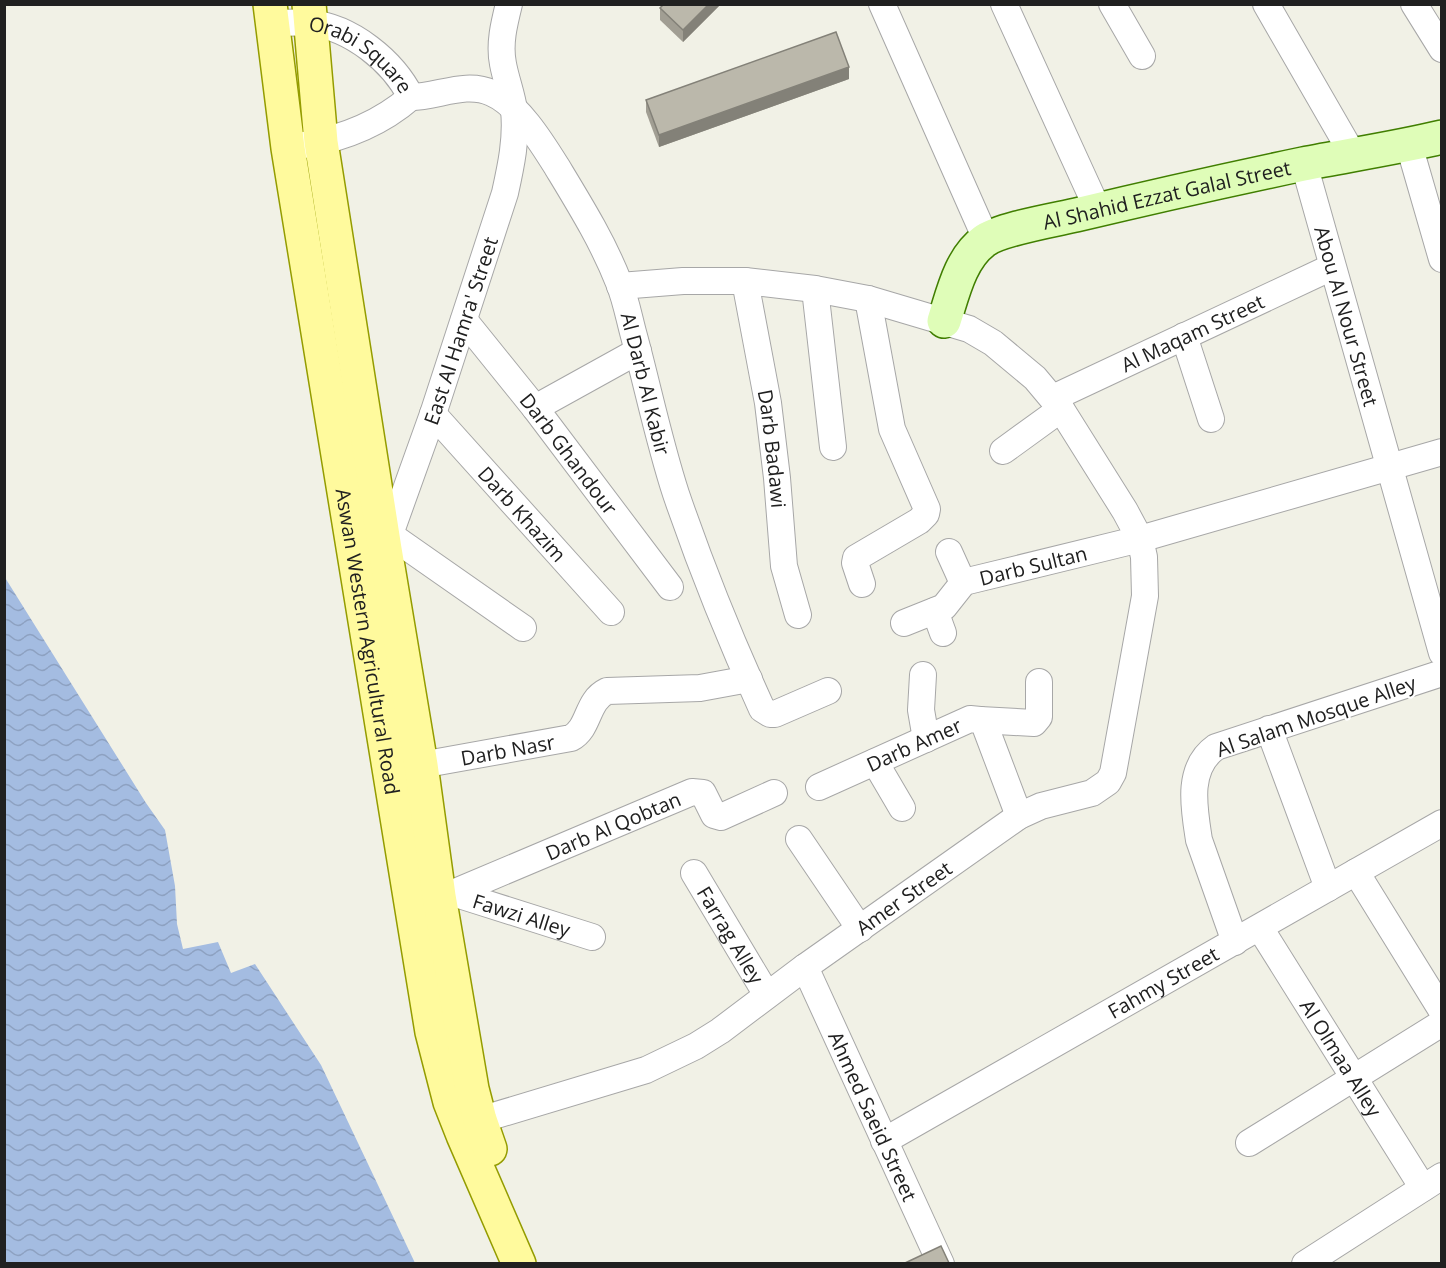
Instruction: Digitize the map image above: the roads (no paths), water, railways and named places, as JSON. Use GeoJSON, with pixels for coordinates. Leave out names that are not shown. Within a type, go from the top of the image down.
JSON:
{"type":"FeatureCollection","features":[{"type":"Feature","properties":{"kind":"main road","name":"Aswan Western Agricultural Road"},"geometry":{"type":"LineString","coordinates":[[272,14],[288,148],[432,1032],[440,1068],[456,1119],[519,1263]]}},
{"type":"Feature","properties":{"kind":"main road","name":"Aswan Western Agricultural Road"},"geometry":{"type":"LineString","coordinates":[[310,14],[321,142],[421,765],[446,895],[470,1078],[480,1120],[495,1163],[540,1263]]}},
{"type":"Feature","properties":{"kind":"street"},"geometry":{"type":"LineString","coordinates":[[509,4],[501,43],[503,63],[514,110]]}},
{"type":"Feature","properties":{"kind":"street"},"geometry":{"type":"LineString","coordinates":[[882,4],[986,239]]}},
{"type":"Feature","properties":{"kind":"street"},"geometry":{"type":"LineString","coordinates":[[1004,4],[1098,210]]}},
{"type":"Feature","properties":{"kind":"street"},"geometry":{"type":"LineString","coordinates":[[1112,4],[1142,56]]}},
{"type":"Feature","properties":{"kind":"street"},"geometry":{"type":"LineString","coordinates":[[1266,4],[1353,155]]}},
{"type":"Feature","properties":{"kind":"street"},"geometry":{"type":"LineString","coordinates":[[1414,4],[1442,49]]}},
{"type":"Feature","properties":{"kind":"street","name":"Orabi Square"},"geometry":{"type":"LineString","coordinates":[[272,14],[310,14],[331,28],[364,44],[393,68],[404,81],[411,97],[388,116],[362,130],[321,142],[288,148]]}},
{"type":"Feature","properties":{"kind":"street","name":"Al Darb Al Kabir"},"geometry":{"type":"LineString","coordinates":[[411,97],[475,88],[490,92],[503,99],[544,146],[608,254],[620,286],[677,496],[722,616],[762,709],[770,714],[828,691]]}},
{"type":"Feature","properties":{"kind":"street","name":"East Al Hamra' Street"},"geometry":{"type":"LineString","coordinates":[[387,542],[433,414],[505,193],[514,140],[514,110]]}},
{"type":"Feature","properties":{"kind":"street","name":"Al Shahid Ezzat Galal Street"},"geometry":{"type":"LineString","coordinates":[[944,321],[966,260],[986,239],[1004,232],[1304,164],[1409,145],[1442,136]]}},
{"type":"Feature","properties":{"kind":"street"},"geometry":{"type":"LineString","coordinates":[[1409,145],[1442,259]]}},
{"type":"Feature","properties":{"kind":"street","name":"Abou Al Nour Street"},"geometry":{"type":"LineString","coordinates":[[1304,164],[1442,653]]}},
{"type":"Feature","properties":{"kind":"street","name":"Al Maqam Street"},"geometry":{"type":"LineString","coordinates":[[1003,451],[1057,404],[1184,336],[1332,267]]}},
{"type":"Feature","properties":{"kind":"street"},"geometry":{"type":"LineString","coordinates":[[620,286],[683,281],[745,281],[815,289],[868,298],[969,329],[993,343],[1035,378],[1057,404],[1140,538]]}},
{"type":"Feature","properties":{"kind":"street","name":"Darb Badawi"},"geometry":{"type":"LineString","coordinates":[[745,281],[768,403],[784,566],[798,615]]}},
{"type":"Feature","properties":{"kind":"street"},"geometry":{"type":"LineString","coordinates":[[815,289],[834,447]]}},
{"type":"Feature","properties":{"kind":"street"},"geometry":{"type":"LineString","coordinates":[[862,584],[855,558],[919,521],[926,514],[927,509],[892,429],[868,298]]}},
{"type":"Feature","properties":{"kind":"street","name":"Darb Ghandour"},"geometry":{"type":"LineString","coordinates":[[464,320],[535,408],[670,587]]}},
{"type":"Feature","properties":{"kind":"street"},"geometry":{"type":"LineString","coordinates":[[1184,336],[1210,419]]}},
{"type":"Feature","properties":{"kind":"street"},"geometry":{"type":"LineString","coordinates":[[535,408],[638,351]]}},
{"type":"Feature","properties":{"kind":"street","name":"Darb Khazim"},"geometry":{"type":"LineString","coordinates":[[433,414],[611,612]]}},
{"type":"Feature","properties":{"kind":"street","name":"Darb Sultan"},"geometry":{"type":"LineString","coordinates":[[904,623],[939,622],[944,607],[963,583],[1140,538],[1442,452]]}},
{"type":"Feature","properties":{"kind":"street","name":"Amer Street"},"geometry":{"type":"LineString","coordinates":[[480,1120],[619,1079],[663,1063],[696,1046],[1019,816],[1041,806],[1092,793],[1108,782],[1113,773],[1145,596],[1144,557],[1140,538]]}},
{"type":"Feature","properties":{"kind":"street"},"geometry":{"type":"LineString","coordinates":[[387,542],[523,628]]}},
{"type":"Feature","properties":{"kind":"street"},"geometry":{"type":"LineString","coordinates":[[949,552],[963,583]]}},
{"type":"Feature","properties":{"kind":"street","name":"Al Salam Mosque Alley"},"geometry":{"type":"LineString","coordinates":[[1234,942],[1199,840],[1195,806],[1196,774],[1206,754],[1216,747],[1442,673]]}},
{"type":"Feature","properties":{"kind":"street"},"geometry":{"type":"LineString","coordinates":[[923,675],[921,710],[926,739]]}},
{"type":"Feature","properties":{"kind":"street","name":"Darb Nasr"},"geometry":{"type":"LineString","coordinates":[[421,765],[571,738],[581,730],[597,697],[607,691],[700,688],[749,679]]}},
{"type":"Feature","properties":{"kind":"street"},"geometry":{"type":"LineString","coordinates":[[980,720],[1037,722],[1039,682]]}},
{"type":"Feature","properties":{"kind":"street","name":"Darb Amer"},"geometry":{"type":"LineString","coordinates":[[819,787],[970,719],[980,720],[985,726],[1019,816]]}},
{"type":"Feature","properties":{"kind":"street"},"geometry":{"type":"LineString","coordinates":[[1269,729],[1328,888]]}},
{"type":"Feature","properties":{"kind":"street"},"geometry":{"type":"LineString","coordinates":[[875,762],[902,808]]}},
{"type":"Feature","properties":{"kind":"street","name":"Darb Al Qobtan"},"geometry":{"type":"LineString","coordinates":[[446,895],[692,792],[703,793],[714,815],[721,817],[774,793]]}},
{"type":"Feature","properties":{"kind":"street","name":"Fahmy Street"},"geometry":{"type":"LineString","coordinates":[[884,1141],[1442,823]]}},
{"type":"Feature","properties":{"kind":"street"},"geometry":{"type":"LineString","coordinates":[[799,839],[860,928]]}},
{"type":"Feature","properties":{"kind":"street"},"geometry":{"type":"LineString","coordinates":[[1356,872],[1442,1011]]}},
{"type":"Feature","properties":{"kind":"street","name":"Farrag Alley"},"geometry":{"type":"LineString","coordinates":[[694,873],[767,995]]}},
{"type":"Feature","properties":{"kind":"street","name":"Fawzi Alley"},"geometry":{"type":"LineString","coordinates":[[446,895],[592,937]]}},
{"type":"Feature","properties":{"kind":"street","name":"Al Olmaa Alley"},"geometry":{"type":"LineString","coordinates":[[1260,928],[1354,1078],[1432,1182]]}},
{"type":"Feature","properties":{"kind":"street","name":"Ahmed Saeid Street"},"geometry":{"type":"LineString","coordinates":[[805,967],[941,1263]]}},
{"type":"Feature","properties":{"kind":"street"},"geometry":{"type":"LineString","coordinates":[[1249,1143],[1442,1023]]}},
{"type":"Feature","properties":{"kind":"street"},"geometry":{"type":"LineString","coordinates":[[1305,1263],[1432,1182]]}},
{"type":"Feature","properties":{"kind":"water"},"geometry":{"type":"Polygon","coordinates":[[[4,576],[165,830],[175,886],[177,924],[183,949],[218,942],[231,973],[255,964],[321,1065],[415,1263],[5,1263],[4,576]]]}}]}
